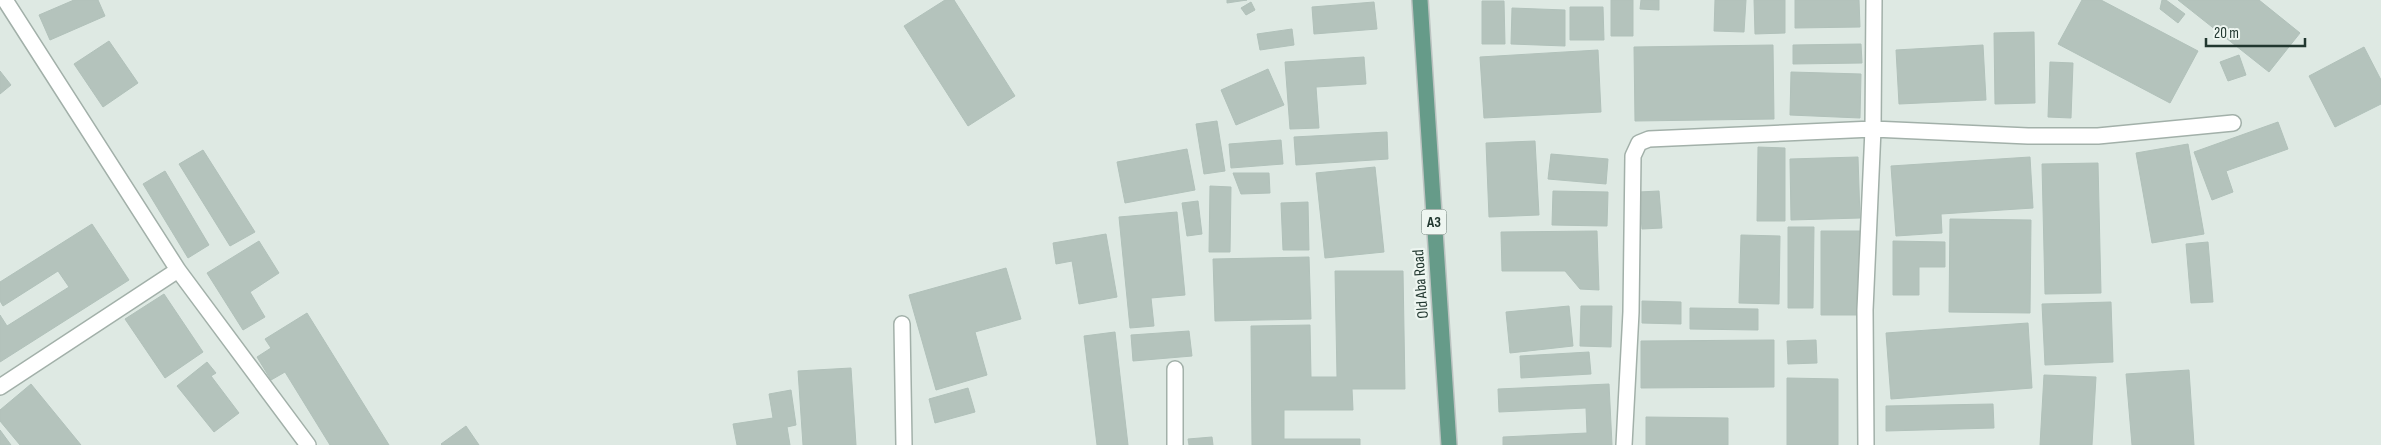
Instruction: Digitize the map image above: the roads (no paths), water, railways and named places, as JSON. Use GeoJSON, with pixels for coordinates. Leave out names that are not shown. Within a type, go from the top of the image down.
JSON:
{"type":"FeatureCollection","features":[{"type":"Feature","properties":{"kind":"main road","name":"Old Aba Road"},"geometry":{"type":"LineString","coordinates":[[1420,0],[1449,445]]}},
{"type":"Feature","properties":{"kind":"street"},"geometry":{"type":"LineString","coordinates":[[4,0],[178,270],[308,445]]}},
{"type":"Feature","properties":{"kind":"street"},"geometry":{"type":"LineString","coordinates":[[1866,445],[1866,310],[1873,129],[1874,0]]}},
{"type":"Feature","properties":{"kind":"street"},"geometry":{"type":"LineString","coordinates":[[1624,445],[1632,312],[1632,164],[1633,156],[1639,143],[1649,139],[1873,129],[2028,136],[2098,136],[2233,123]]}},
{"type":"Feature","properties":{"kind":"street"},"geometry":{"type":"LineString","coordinates":[[0,387],[178,270]]}},
{"type":"Feature","properties":{"kind":"street"},"geometry":{"type":"LineString","coordinates":[[902,324],[904,445]]}},
{"type":"Feature","properties":{"kind":"street"},"geometry":{"type":"LineString","coordinates":[[1175,369],[1175,445]]}}]}
